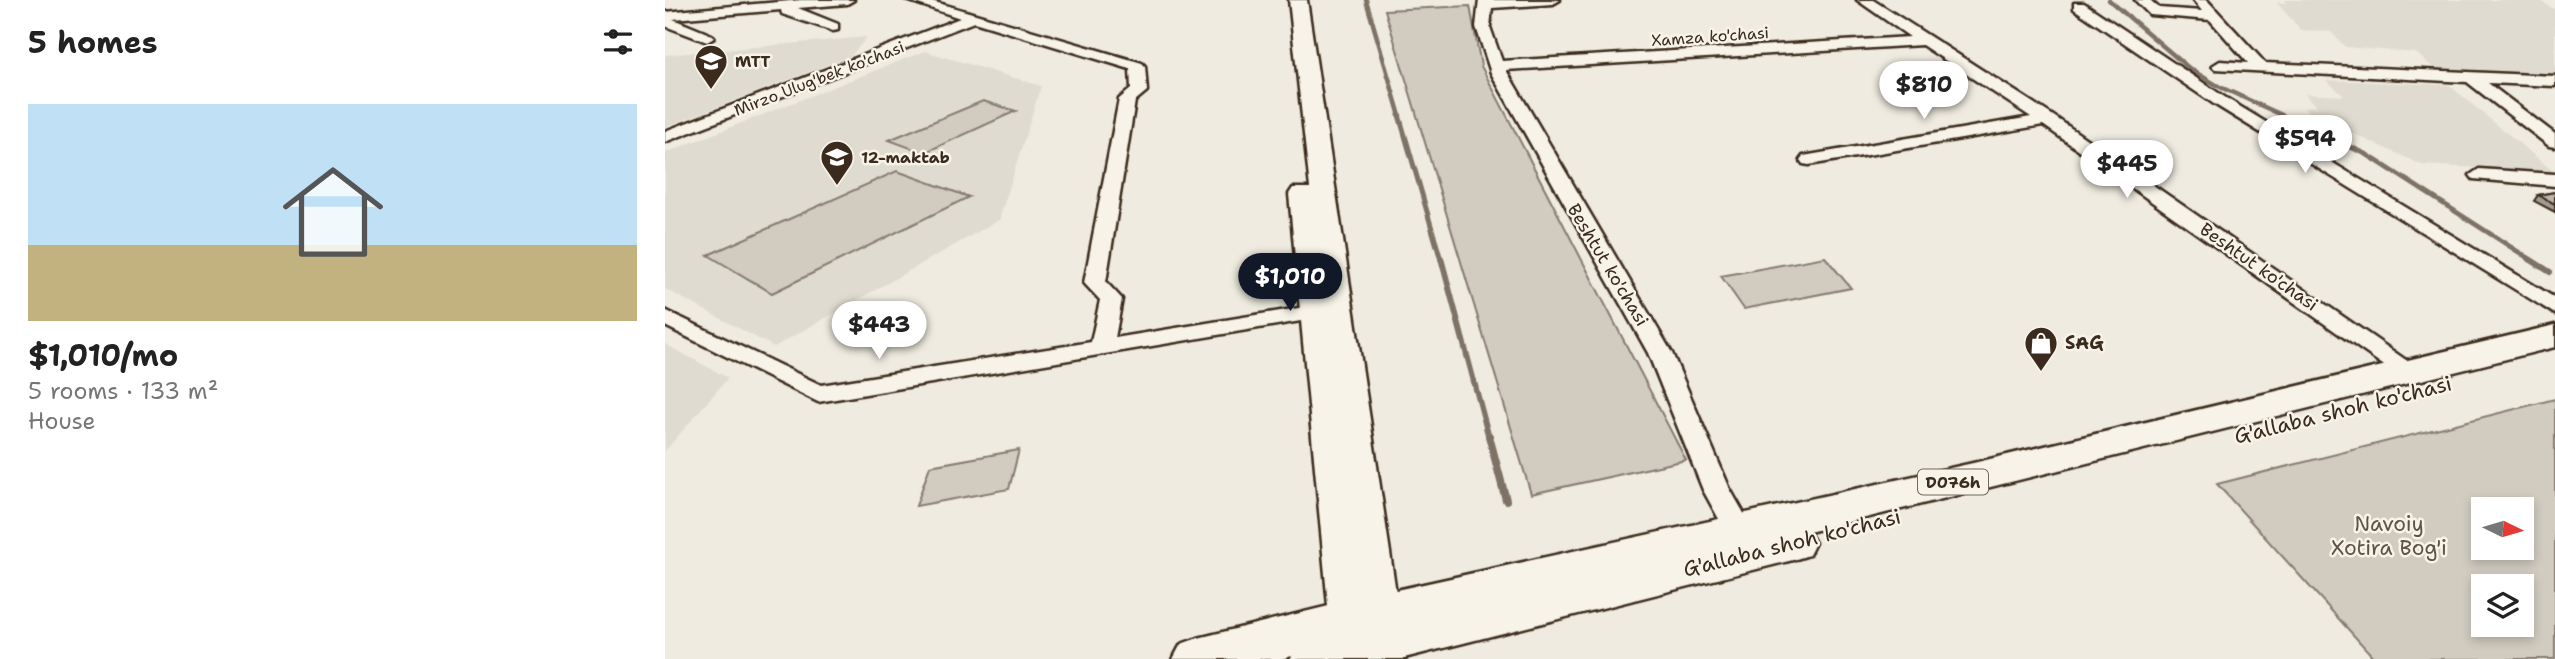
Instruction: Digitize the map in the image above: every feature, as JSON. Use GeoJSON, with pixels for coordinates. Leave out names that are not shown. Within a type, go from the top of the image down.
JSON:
{"type":"FeatureCollection","features":[{"type":"Feature","properties":{"kind":"main road"},"geometry":{"type":"LineString","coordinates":[[1283,0],[1328,310]]}},
{"type":"Feature","properties":{"kind":"main road"},"geometry":{"type":"LineString","coordinates":[[1198,659],[1360,643],[1298,0]]}},
{"type":"Feature","properties":{"kind":"main road","name":"G'allaba shoh ko'chasi"},"geometry":{"type":"LineString","coordinates":[[1360,643],[1740,531],[1973,478],[2555,336]]}},
{"type":"Feature","properties":{"kind":"main road","name":"G'allaba shoh ko'chasi"},"geometry":{"type":"LineString","coordinates":[[1360,643],[2555,358]]}},
{"type":"Feature","properties":{"kind":"street"},"geometry":{"type":"LineString","coordinates":[[665,18],[847,0]]}},
{"type":"Feature","properties":{"kind":"street"},"geometry":{"type":"LineString","coordinates":[[913,0],[1137,66],[1139,91],[1127,99],[1094,283],[1111,299],[1102,345]]}},
{"type":"Feature","properties":{"kind":"street"},"geometry":{"type":"LineString","coordinates":[[1485,2],[1553,0]]}},
{"type":"Feature","properties":{"kind":"street","name":"Beshtut ko'chasi"},"geometry":{"type":"LineString","coordinates":[[1864,0],[2046,119],[2409,372]]}},
{"type":"Feature","properties":{"kind":"street"},"geometry":{"type":"LineString","coordinates":[[2142,0],[2155,12],[2214,16]]}},
{"type":"Feature","properties":{"kind":"street"},"geometry":{"type":"LineString","coordinates":[[2200,0],[2260,67]]}},
{"type":"Feature","properties":{"kind":"street","name":"Beshtut ko'chasi"},"geometry":{"type":"LineString","coordinates":[[1485,2],[1483,27],[1497,66],[1564,190],[1660,353],[1717,490],[1740,531]]}},
{"type":"Feature","properties":{"kind":"street"},"geometry":{"type":"LineString","coordinates":[[808,4],[787,11],[833,27]]}},
{"type":"Feature","properties":{"kind":"street"},"geometry":{"type":"LineString","coordinates":[[2079,6],[2220,100],[2555,307]]}},
{"type":"Feature","properties":{"kind":"street"},"geometry":{"type":"LineString","coordinates":[[665,18],[707,38]]}},
{"type":"Feature","properties":{"kind":"street","name":"Mirzo Ulug'bek ko'chasi"},"geometry":{"type":"LineString","coordinates":[[665,137],[974,18]]}},
{"type":"Feature","properties":{"kind":"street","name":"Xamza ko'chasi"},"geometry":{"type":"LineString","coordinates":[[1497,66],[1925,40]]}},
{"type":"Feature","properties":{"kind":"street"},"geometry":{"type":"LineString","coordinates":[[2220,66],[2555,81]]}},
{"type":"Feature","properties":{"kind":"street"},"geometry":{"type":"LineString","coordinates":[[2471,77],[2555,142]]}},
{"type":"Feature","properties":{"kind":"street"},"geometry":{"type":"LineString","coordinates":[[1809,160],[2046,119]]}},
{"type":"Feature","properties":{"kind":"street"},"geometry":{"type":"LineString","coordinates":[[2479,175],[2555,180]]}},
{"type":"Feature","properties":{"kind":"street"},"geometry":{"type":"LineString","coordinates":[[665,317],[818,394],[1102,345],[1328,310]]}},
{"type":"Feature","properties":{"kind":"shaded area"},"geometry":{"type":"Polygon","coordinates":[[[2284,0],[2540,0],[2555,10],[2555,78],[2438,72],[2416,53],[2345,47],[2331,32],[2301,30],[2277,3],[2286,3],[2284,0]]]}},
{"type":"Feature","properties":{"kind":"shaded area","name":"MTT"},"geometry":{"type":"Polygon","coordinates":[[[867,37],[851,56],[665,127],[665,55],[867,37]]]}},
{"type":"Feature","properties":{"kind":"shaded area","name":"12-maktab"},"geometry":{"type":"Polygon","coordinates":[[[925,51],[1041,86],[999,220],[774,347],[665,289],[665,153],[925,51]]]}},
{"type":"Feature","properties":{"kind":"shaded area"},"geometry":{"type":"Polygon","coordinates":[[[2326,80],[2449,85],[2554,172],[2422,165],[2312,115],[2305,107],[2317,106],[2305,94],[2344,96],[2326,80]]]}},
{"type":"Feature","properties":{"kind":"shaded area"},"geometry":{"type":"Polygon","coordinates":[[[665,344],[728,378],[665,451],[665,344]]]}},
{"type":"Feature","properties":{"kind":"green space"},"geometry":{"type":"Polygon","coordinates":[[[1470,6],[1481,66],[1686,460],[1531,494],[1385,10],[1470,6]]]}},
{"type":"Feature","properties":{"kind":"green space"},"geometry":{"type":"Polygon","coordinates":[[[983,101],[1016,111],[924,153],[889,140],[983,101]]]}},
{"type":"Feature","properties":{"kind":"green space"},"geometry":{"type":"Polygon","coordinates":[[[897,171],[969,197],[772,293],[708,255],[897,171]]]}},
{"type":"Feature","properties":{"kind":"green space"},"geometry":{"type":"Polygon","coordinates":[[[1825,257],[1851,288],[1744,309],[1721,276],[1825,257]]]}},
{"type":"Feature","properties":{"kind":"green space","name":"Navoiy Xotira Bog'i"},"geometry":{"type":"Polygon","coordinates":[[[2555,399],[2555,659],[2375,659],[2217,484],[2555,399]]]}},
{"type":"Feature","properties":{"kind":"green space"},"geometry":{"type":"Polygon","coordinates":[[[1019,450],[1009,489],[916,506],[930,466],[1019,450]]]}},
{"type":"Feature","properties":{"kind":"building"},"geometry":{"type":"Polygon","coordinates":[[[2555,192],[2555,204],[2538,195],[2555,192]]]}},
{"type":"Feature","properties":{"kind":"waterway"},"geometry":{"type":"LineString","coordinates":[[1366,0],[1400,116]]}},
{"type":"Feature","properties":{"kind":"waterway"},"geometry":{"type":"LineString","coordinates":[[2109,0],[2190,69],[2218,86],[2284,116]]}},
{"type":"Feature","properties":{"kind":"waterway"},"geometry":{"type":"LineString","coordinates":[[1399,115],[1441,260]]}},
{"type":"Feature","properties":{"kind":"waterway"},"geometry":{"type":"LineString","coordinates":[[2280,115],[2366,154],[2531,260]]}},
{"type":"Feature","properties":{"kind":"waterway"},"geometry":{"type":"LineString","coordinates":[[1441,258],[1489,438]]}},
{"type":"Feature","properties":{"kind":"waterway"},"geometry":{"type":"LineString","coordinates":[[2528,258],[2550,272]]}},
{"type":"Feature","properties":{"kind":"waterway"},"geometry":{"type":"LineString","coordinates":[[1489,436],[1506,500]]}},
{"type":"Feature","properties":{"kind":"place","name":"MTT"},"geometry":{"type":"Point","coordinates":[711,91]}},
{"type":"Feature","properties":{"kind":"place","name":"12-maktab"},"geometry":{"type":"Point","coordinates":[837,187]}},
{"type":"Feature","properties":{"kind":"place","name":"SAG"},"geometry":{"type":"Point","coordinates":[2041,373]}}]}
